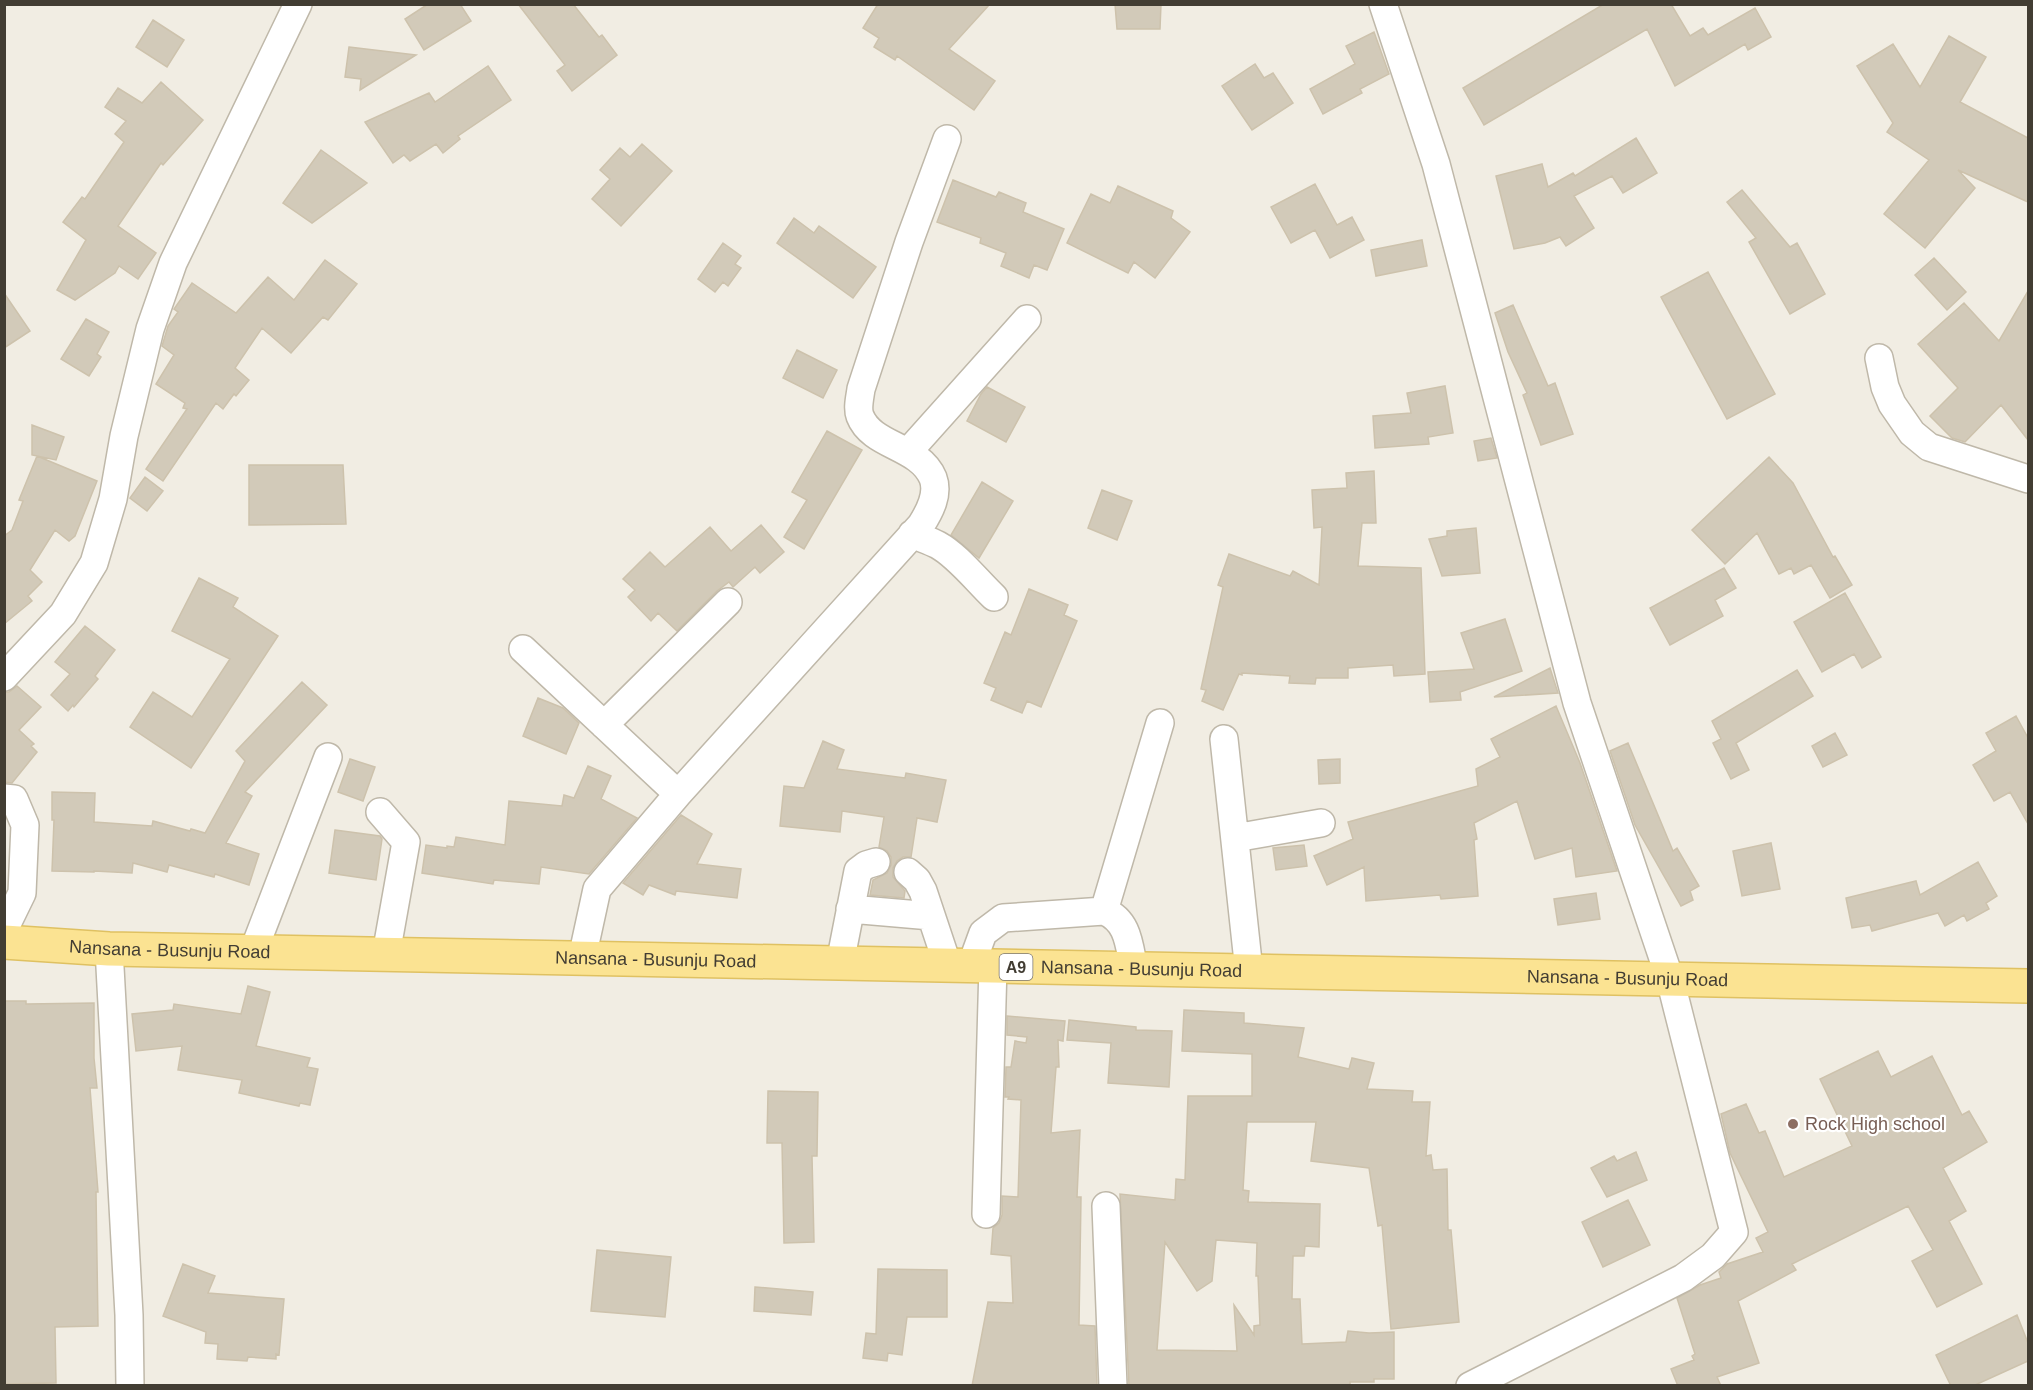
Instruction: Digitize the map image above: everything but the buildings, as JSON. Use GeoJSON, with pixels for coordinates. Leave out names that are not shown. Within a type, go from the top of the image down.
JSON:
{"type":"FeatureCollection","features":[{"type":"Feature","properties":{"kind":"main road","name":"Nansana - Busunju Road"},"geometry":{"type":"LineString","coordinates":[[4,942],[109,949],[2028,986]]}},
{"type":"Feature","properties":{"kind":"street"},"geometry":{"type":"LineString","coordinates":[[4,677],[63,614],[94,563],[113,499],[124,436],[150,329],[173,263],[298,4]]}},
{"type":"Feature","properties":{"kind":"street"},"geometry":{"type":"LineString","coordinates":[[1383,4],[1436,165],[1577,703],[1670,979],[1734,1232],[1713,1256],[1683,1278],[1470,1386]]}},
{"type":"Feature","properties":{"kind":"street"},"geometry":{"type":"LineString","coordinates":[[582,958],[597,890],[678,794],[929,513],[934,499],[935,484],[930,471],[921,459],[877,435],[867,426],[860,416],[859,402],[861,389],[909,242],[947,139]]}},
{"type":"Feature","properties":{"kind":"street"},"geometry":{"type":"LineString","coordinates":[[908,452],[1027,319]]}},
{"type":"Feature","properties":{"kind":"street"},"geometry":{"type":"LineString","coordinates":[[1879,358],[1885,387],[1892,404],[1912,433],[1929,447],[2028,479]]}},
{"type":"Feature","properties":{"kind":"street"},"geometry":{"type":"LineString","coordinates":[[912,534],[939,545],[959,560],[994,597]]}},
{"type":"Feature","properties":{"kind":"street"},"geometry":{"type":"LineString","coordinates":[[604,725],[728,602]]}},
{"type":"Feature","properties":{"kind":"street"},"geometry":{"type":"LineString","coordinates":[[523,649],[678,794]]}},
{"type":"Feature","properties":{"kind":"street"},"geometry":{"type":"LineString","coordinates":[[1104,911],[1160,723]]}},
{"type":"Feature","properties":{"kind":"street"},"geometry":{"type":"LineString","coordinates":[[1224,739],[1249,971]]}},
{"type":"Feature","properties":{"kind":"street"},"geometry":{"type":"LineString","coordinates":[[253,952],[327,757]]}},
{"type":"Feature","properties":{"kind":"street"},"geometry":{"type":"LineString","coordinates":[[4,798],[14,799],[25,825],[22,893],[4,930]]}},
{"type":"Feature","properties":{"kind":"street"},"geometry":{"type":"LineString","coordinates":[[380,812],[406,842],[386,954]]}},
{"type":"Feature","properties":{"kind":"street"},"geometry":{"type":"LineString","coordinates":[[1235,838],[1321,823]]}},
{"type":"Feature","properties":{"kind":"street"},"geometry":{"type":"LineString","coordinates":[[840,963],[858,871],[876,862]]}},
{"type":"Feature","properties":{"kind":"street"},"geometry":{"type":"LineString","coordinates":[[908,872],[917,880],[923,891],[931,915],[971,966]]}},
{"type":"Feature","properties":{"kind":"street"},"geometry":{"type":"LineString","coordinates":[[850,909],[931,915]]}},
{"type":"Feature","properties":{"kind":"street"},"geometry":{"type":"LineString","coordinates":[[986,1214],[971,966],[983,933],[1004,918],[1104,911],[1114,915],[1125,928],[1134,969]]}},
{"type":"Feature","properties":{"kind":"street"},"geometry":{"type":"LineString","coordinates":[[109,949],[129,1315],[130,1386]]}},
{"type":"Feature","properties":{"kind":"street"},"geometry":{"type":"LineString","coordinates":[[1106,1206],[1113,1386]]}},
{"type":"Feature","properties":{"kind":"place","name":"Rock High school"},"geometry":{"type":"Point","coordinates":[1793,1124]}}]}
